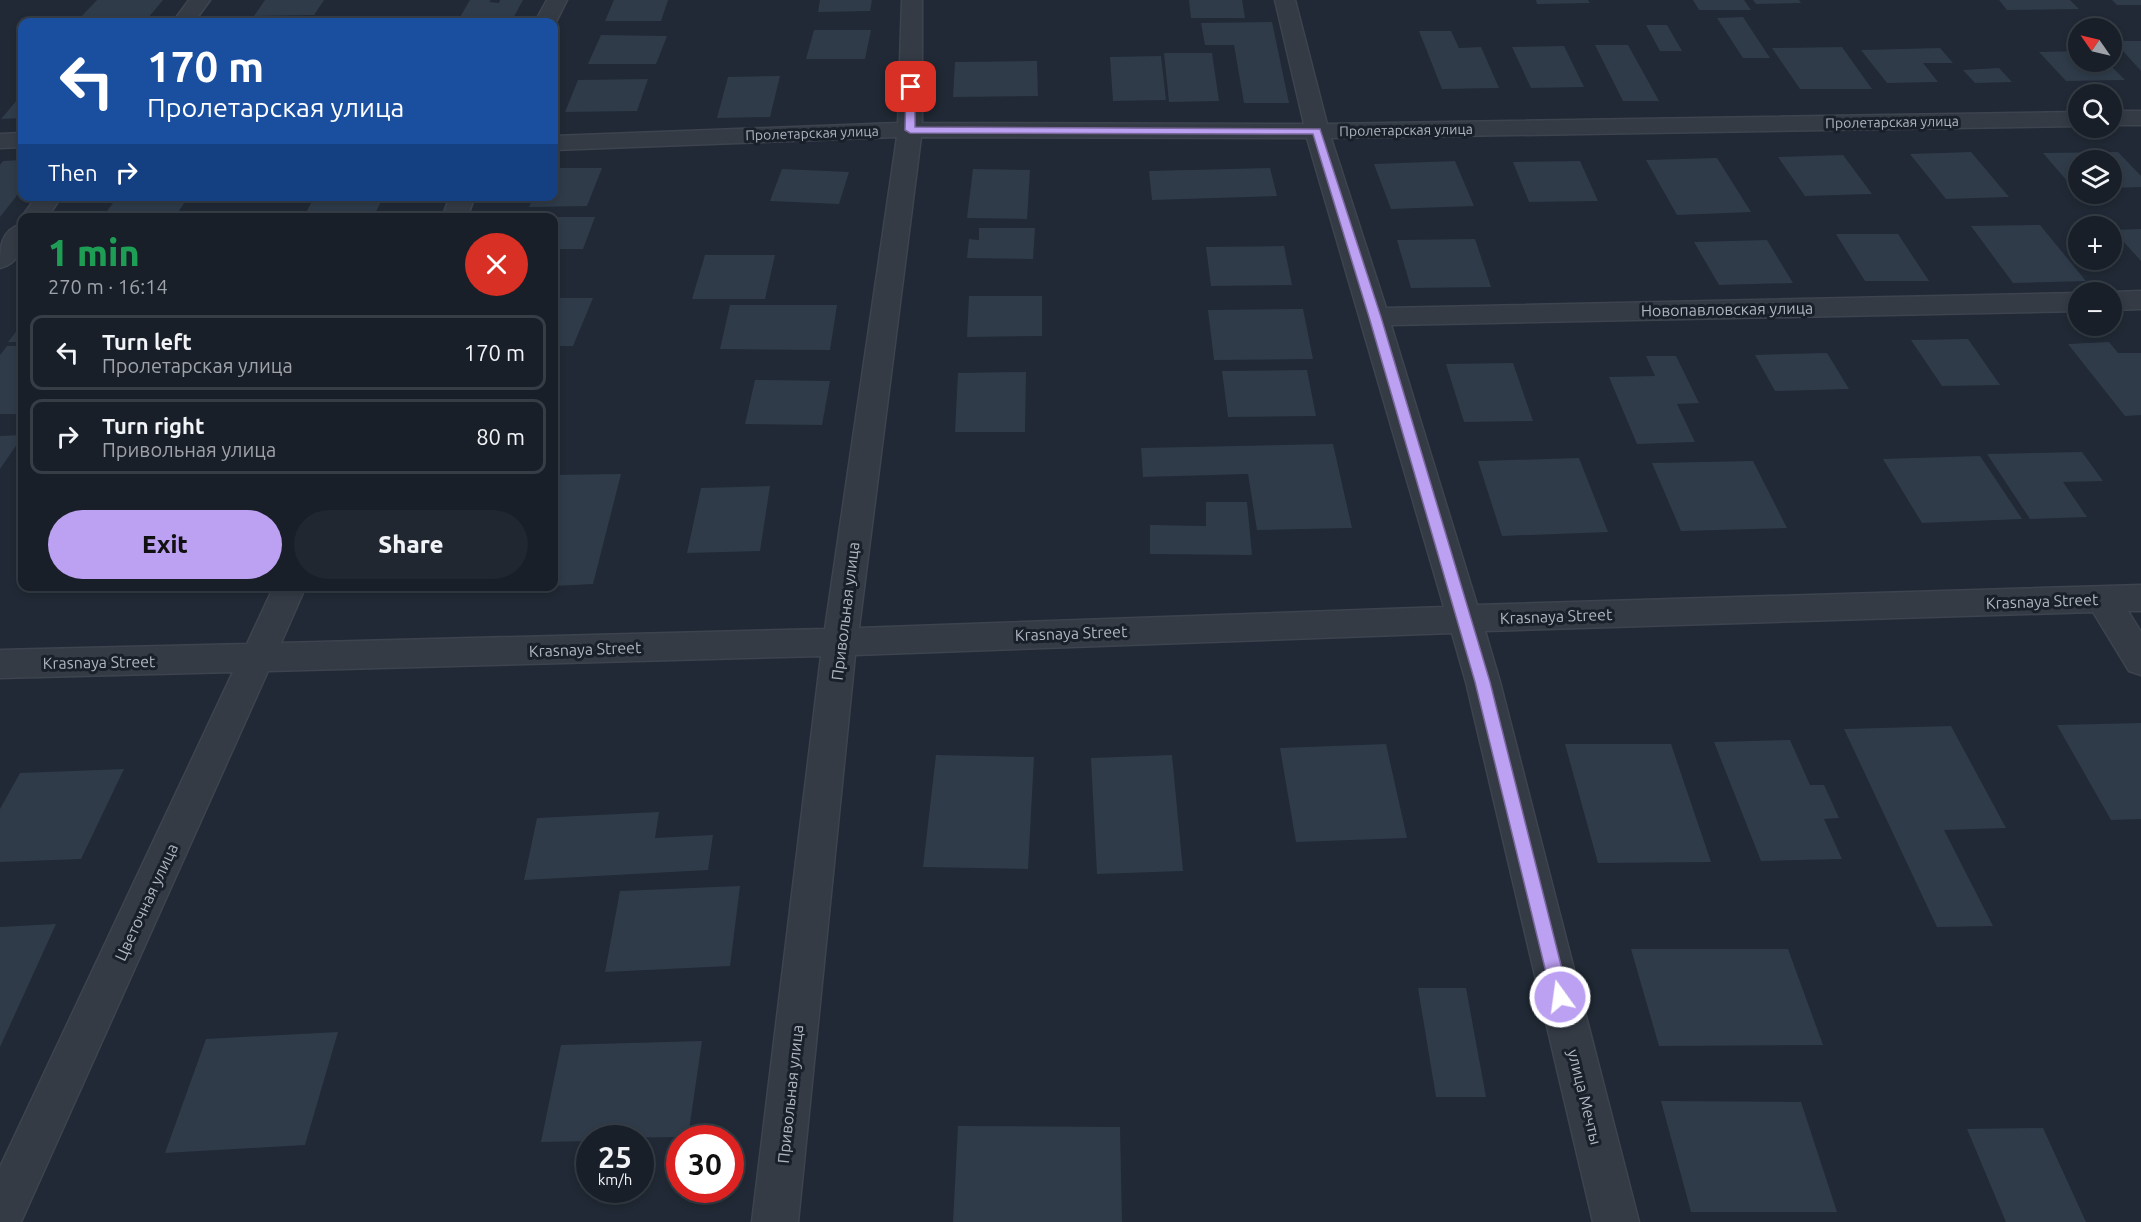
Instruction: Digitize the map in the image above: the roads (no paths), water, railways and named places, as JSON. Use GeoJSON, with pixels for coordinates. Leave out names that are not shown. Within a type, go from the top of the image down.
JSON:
{"type":"FeatureCollection","features":[{"type":"Feature","properties":{"kind":"street"},"geometry":{"type":"LineString","coordinates":[[186,18],[200,0]]}},
{"type":"Feature","properties":{"kind":"street"},"geometry":{"type":"LineString","coordinates":[[548,18],[557,0]]}},
{"type":"Feature","properties":{"kind":"street","name":"Привольная улица"},"geometry":{"type":"LineString","coordinates":[[775,1222],[840,642],[910,130],[912,0]]}},
{"type":"Feature","properties":{"kind":"street","name":"улица Мечты"},"geometry":{"type":"LineString","coordinates":[[1285,0],[1317,131],[1375,317],[1483,682],[1616,1222]]}},
{"type":"Feature","properties":{"kind":"street"},"geometry":{"type":"LineString","coordinates":[[2122,118],[2141,118]]}},
{"type":"Feature","properties":{"kind":"street","name":"Пролетарская улица"},"geometry":{"type":"LineString","coordinates":[[558,143],[910,130],[1317,131],[2068,119]]}},
{"type":"Feature","properties":{"kind":"street"},"geometry":{"type":"LineString","coordinates":[[0,141],[18,140]]}},
{"type":"Feature","properties":{"kind":"street"},"geometry":{"type":"LineString","coordinates":[[38,213],[47,201]]}},
{"type":"Feature","properties":{"kind":"street"},"geometry":{"type":"LineString","coordinates":[[0,260],[18,237]]}},
{"type":"Feature","properties":{"kind":"street"},"geometry":{"type":"LineString","coordinates":[[2122,301],[2141,300]]}},
{"type":"Feature","properties":{"kind":"street","name":"Новопавловская улица"},"geometry":{"type":"LineString","coordinates":[[1375,317],[2068,302]]}},
{"type":"Feature","properties":{"kind":"street","name":"Цветочная улица"},"geometry":{"type":"LineString","coordinates":[[0,1217],[288,591]]}},
{"type":"Feature","properties":{"kind":"street","name":"Krasnaya Street"},"geometry":{"type":"LineString","coordinates":[[0,664],[840,642],[1463,618],[2141,598]]}},
{"type":"Feature","properties":{"kind":"street"},"geometry":{"type":"LineString","coordinates":[[2103,600],[2141,661]]}}]}
